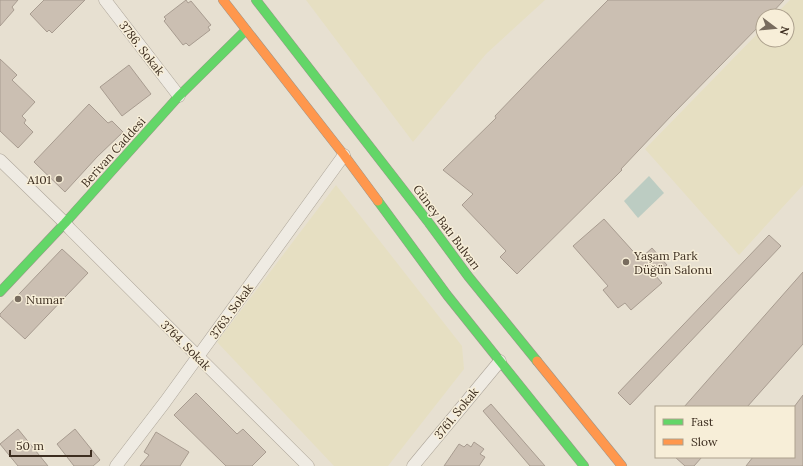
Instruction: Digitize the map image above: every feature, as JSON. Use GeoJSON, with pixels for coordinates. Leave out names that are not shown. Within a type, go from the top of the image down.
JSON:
{"type":"FeatureCollection","features":[{"type":"Feature","properties":{"kind":"street","name":"3786. Sokak"},"geometry":{"type":"LineString","coordinates":[[105,0],[179,96]]}},
{"type":"Feature","properties":{"kind":"street"},"geometry":{"type":"LineString","coordinates":[[223,0],[344,155],[447,295],[584,466]]}},
{"type":"Feature","properties":{"kind":"street","name":"Güney Batı Bulvarı"},"geometry":{"type":"LineString","coordinates":[[256,0],[429,223],[468,276],[622,466]]}},
{"type":"Feature","properties":{"kind":"street","name":"Berivan Caddesi"},"geometry":{"type":"LineString","coordinates":[[0,292],[65,223],[179,96],[246,30]]}},
{"type":"Feature","properties":{"kind":"street","name":"3763. Sokak"},"geometry":{"type":"LineString","coordinates":[[116,466],[165,402],[344,155]]}},
{"type":"Feature","properties":{"kind":"street","name":"3764. Sokak"},"geometry":{"type":"LineString","coordinates":[[0,160],[308,466]]}},
{"type":"Feature","properties":{"kind":"street","name":"3761. Sokak"},"geometry":{"type":"LineString","coordinates":[[413,466],[500,361]]}},
{"type":"Feature","properties":{"kind":"shaded area"},"geometry":{"type":"Polygon","coordinates":[[[306,0],[545,0],[486,54],[413,142],[306,0]]]}},
{"type":"Feature","properties":{"kind":"shaded area"},"geometry":{"type":"Polygon","coordinates":[[[790,0],[803,0],[803,185],[739,255],[645,149],[755,36],[755,48],[795,48],[795,8],[782,8],[790,0]]]}},
{"type":"Feature","properties":{"kind":"shaded area"},"geometry":{"type":"Polygon","coordinates":[[[649,176],[664,193],[638,218],[624,201],[649,176]]]}},
{"type":"Feature","properties":{"kind":"shaded area"},"geometry":{"type":"Polygon","coordinates":[[[336,185],[462,346],[464,369],[388,466],[334,466],[217,342],[336,185]]]}},
{"type":"Feature","properties":{"kind":"building"},"geometry":{"type":"Polygon","coordinates":[[[0,0],[18,0],[12,7],[14,10],[0,26],[0,0]]]}},
{"type":"Feature","properties":{"kind":"building"},"geometry":{"type":"Polygon","coordinates":[[[44,0],[85,0],[52,33],[49,30],[47,32],[30,14],[44,0]]]}},
{"type":"Feature","properties":{"kind":"building"},"geometry":{"type":"Polygon","coordinates":[[[186,0],[188,3],[191,1],[211,25],[208,27],[210,30],[189,46],[186,43],[183,45],[164,21],[166,19],[164,17],[186,0]]]}},
{"type":"Feature","properties":{"kind":"building"},"geometry":{"type":"Polygon","coordinates":[[[608,0],[784,0],[776,8],[755,8],[755,30],[672,115],[621,169],[622,170],[517,274],[500,257],[506,251],[462,205],[473,194],[443,170],[496,118],[495,116],[608,0]]]}},
{"type":"Feature","properties":{"kind":"building"},"geometry":{"type":"Polygon","coordinates":[[[0,59],[17,75],[12,80],[35,102],[22,116],[26,120],[24,123],[33,132],[18,148],[0,131],[0,59]]]}},
{"type":"Feature","properties":{"kind":"building"},"geometry":{"type":"Polygon","coordinates":[[[129,65],[151,94],[122,116],[100,87],[129,65]]]}},
{"type":"Feature","properties":{"kind":"building"},"geometry":{"type":"Polygon","coordinates":[[[89,104],[108,123],[112,121],[123,132],[97,157],[65,192],[34,162],[89,104]]]}},
{"type":"Feature","properties":{"kind":"building","name":"Yaşam Park Düğün Salonu"},"geometry":{"type":"Polygon","coordinates":[[[604,219],[640,259],[652,248],[667,265],[655,275],[662,283],[631,310],[625,303],[618,308],[603,290],[608,286],[573,246],[604,219]]]}},
{"type":"Feature","properties":{"kind":"building"},"geometry":{"type":"Polygon","coordinates":[[[769,235],[781,246],[630,405],[618,393],[769,235]]]}},
{"type":"Feature","properties":{"kind":"building"},"geometry":{"type":"Polygon","coordinates":[[[62,249],[88,273],[25,339],[0,316],[0,314],[62,249]]]}},
{"type":"Feature","properties":{"kind":"building"},"geometry":{"type":"Polygon","coordinates":[[[803,272],[803,344],[748,406],[685,406],[803,272]]]}},
{"type":"Feature","properties":{"kind":"building"},"geometry":{"type":"Polygon","coordinates":[[[196,393],[237,434],[243,429],[266,452],[252,466],[226,466],[174,415],[196,393]]]}},
{"type":"Feature","properties":{"kind":"building"},"geometry":{"type":"Polygon","coordinates":[[[803,395],[803,466],[746,466],[752,458],[795,458],[795,406],[803,395]]]}},
{"type":"Feature","properties":{"kind":"building"},"geometry":{"type":"Polygon","coordinates":[[[491,404],[545,466],[530,466],[483,411],[491,404]]]}},
{"type":"Feature","properties":{"kind":"building"},"geometry":{"type":"Polygon","coordinates":[[[18,429],[48,466],[18,466],[0,444],[18,429]]]}},
{"type":"Feature","properties":{"kind":"building"},"geometry":{"type":"Polygon","coordinates":[[[75,429],[100,460],[93,466],[74,466],[57,444],[75,429]]]}},
{"type":"Feature","properties":{"kind":"building"},"geometry":{"type":"Polygon","coordinates":[[[156,432],[189,452],[180,466],[140,466],[149,455],[144,452],[156,432]]]}},
{"type":"Feature","properties":{"kind":"building"},"geometry":{"type":"Polygon","coordinates":[[[474,442],[484,449],[480,454],[485,457],[479,466],[444,466],[459,444],[464,447],[467,444],[471,447],[474,442]]]}},
{"type":"Feature","properties":{"kind":"building"},"geometry":{"type":"Polygon","coordinates":[[[676,458],[701,458],[694,466],[685,466],[676,458]]]}},
{"type":"Feature","properties":{"kind":"traffic: fast"},"geometry":{"type":"LineString","coordinates":[[256,0],[429,223],[468,276],[537,361]]}},
{"type":"Feature","properties":{"kind":"traffic: fast"},"geometry":{"type":"LineString","coordinates":[[0,292],[65,223],[179,96],[246,30]]}},
{"type":"Feature","properties":{"kind":"traffic: fast"},"geometry":{"type":"LineString","coordinates":[[378,201],[447,295],[584,466]]}},
{"type":"Feature","properties":{"kind":"traffic: slow"},"geometry":{"type":"LineString","coordinates":[[223,0],[378,201]]}},
{"type":"Feature","properties":{"kind":"traffic: slow"},"geometry":{"type":"LineString","coordinates":[[537,361],[622,466]]}},
{"type":"Feature","properties":{"kind":"place","name":"A101"},"geometry":{"type":"Point","coordinates":[59,179]}},
{"type":"Feature","properties":{"kind":"place","name":"Yaşam Park Düğün Salonu"},"geometry":{"type":"Point","coordinates":[626,262]}},
{"type":"Feature","properties":{"kind":"place","name":"Numar"},"geometry":{"type":"Point","coordinates":[18,299]}}]}
